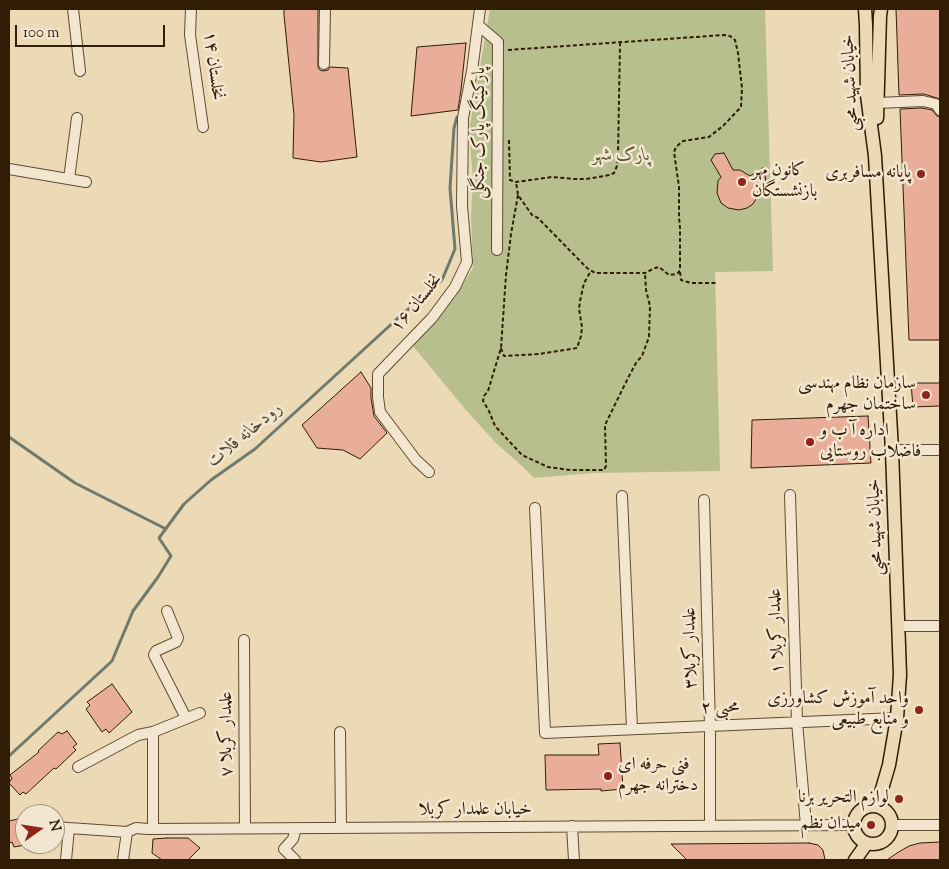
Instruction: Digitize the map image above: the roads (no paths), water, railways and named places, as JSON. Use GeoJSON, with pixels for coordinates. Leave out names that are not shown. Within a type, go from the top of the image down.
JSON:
{"type":"FeatureCollection","features":[{"type":"Feature","properties":{"kind":"main road","name":"خیابان شهید محبی"},"geometry":{"type":"LineString","coordinates":[[865,9],[867,95],[875,156],[892,450],[900,675],[897,718],[889,765],[877,806]]}},
{"type":"Feature","properties":{"kind":"main road","name":"خیابان شهید محبی"},"geometry":{"type":"LineString","coordinates":[[875,156],[881,9]]}},
{"type":"Feature","properties":{"kind":"main road"},"geometry":{"type":"LineString","coordinates":[[866,806],[877,806],[883,808],[888,813],[891,819],[891,831],[884,841],[872,844],[861,841],[854,831],[853,825],[856,814],[866,806]]}},
{"type":"Feature","properties":{"kind":"main road"},"geometry":{"type":"LineString","coordinates":[[855,860],[867,843]]}},
{"type":"Feature","properties":{"kind":"street"},"geometry":{"type":"LineString","coordinates":[[73,9],[80,71]]}},
{"type":"Feature","properties":{"kind":"street","name":"نخلستان ۱۴"},"geometry":{"type":"LineString","coordinates":[[191,9],[190,36],[203,128]]}},
{"type":"Feature","properties":{"kind":"street"},"geometry":{"type":"LineString","coordinates":[[324,64],[325,9]]}},
{"type":"Feature","properties":{"kind":"street","name":"نخلستان ۱۶"},"geometry":{"type":"LineString","coordinates":[[429,472],[416,460],[380,412],[378,374],[432,318],[455,287],[468,262],[462,206],[463,138],[464,118],[480,9]]}},
{"type":"Feature","properties":{"kind":"street","name":"پارکینگ پارک جنگلی"},"geometry":{"type":"LineString","coordinates":[[478,25],[498,42],[498,250]]}},
{"type":"Feature","properties":{"kind":"street"},"geometry":{"type":"LineString","coordinates":[[877,103],[923,101],[936,104],[940,110]]}},
{"type":"Feature","properties":{"kind":"street"},"geometry":{"type":"LineString","coordinates":[[69,179],[77,118]]}},
{"type":"Feature","properties":{"kind":"street"},"geometry":{"type":"LineString","coordinates":[[9,169],[86,182]]}},
{"type":"Feature","properties":{"kind":"street"},"geometry":{"type":"LineString","coordinates":[[892,450],[940,450]]}},
{"type":"Feature","properties":{"kind":"street"},"geometry":{"type":"LineString","coordinates":[[622,496],[632,729]]}},
{"type":"Feature","properties":{"kind":"street","name":"علمدار کربلا ۱"},"geometry":{"type":"LineString","coordinates":[[790,496],[797,722],[806,825]]}},
{"type":"Feature","properties":{"kind":"street","name":"علمدار کربلا۳"},"geometry":{"type":"LineString","coordinates":[[704,500],[710,726],[710,826]]}},
{"type":"Feature","properties":{"kind":"street","name":"محبی ۲"},"geometry":{"type":"LineString","coordinates":[[534,508],[545,733],[897,718]]}},
{"type":"Feature","properties":{"kind":"street"},"geometry":{"type":"LineString","coordinates":[[167,611],[178,638],[176,642],[156,651],[154,655],[186,718]]}},
{"type":"Feature","properties":{"kind":"street"},"geometry":{"type":"LineString","coordinates":[[898,626],[940,626]]}},
{"type":"Feature","properties":{"kind":"street","name":"علمدار کربلا ۷"},"geometry":{"type":"LineString","coordinates":[[244,640],[245,828]]}},
{"type":"Feature","properties":{"kind":"street"},"geometry":{"type":"LineString","coordinates":[[78,767],[138,736],[153,732],[200,712]]}},
{"type":"Feature","properties":{"kind":"street"},"geometry":{"type":"LineString","coordinates":[[153,732],[153,829]]}},
{"type":"Feature","properties":{"kind":"street"},"geometry":{"type":"LineString","coordinates":[[340,732],[342,828]]}},
{"type":"Feature","properties":{"kind":"street","name":"خیابان علمدار کربلا"},"geometry":{"type":"LineString","coordinates":[[65,828],[127,832],[136,828],[853,825]]}},
{"type":"Feature","properties":{"kind":"street"},"geometry":{"type":"LineString","coordinates":[[892,826],[940,825]]}},
{"type":"Feature","properties":{"kind":"street"},"geometry":{"type":"LineString","coordinates":[[572,826],[574,860]]}},
{"type":"Feature","properties":{"kind":"street"},"geometry":{"type":"LineString","coordinates":[[66,860],[69,828]]}},
{"type":"Feature","properties":{"kind":"street"},"geometry":{"type":"LineString","coordinates":[[295,860],[284,849],[293,838],[296,828]]}},
{"type":"Feature","properties":{"kind":"street"},"geometry":{"type":"LineString","coordinates":[[123,860],[127,832]]}},
{"type":"Feature","properties":{"kind":"waterway","name":"رودخانه قلات"},"geometry":{"type":"LineString","coordinates":[[9,756],[112,661],[133,611],[171,556],[159,538],[184,504],[211,480],[255,449],[442,280],[455,249],[450,188],[454,128],[457,117]]}},
{"type":"Feature","properties":{"kind":"waterway"},"geometry":{"type":"LineString","coordinates":[[9,437],[75,483],[166,529]]}},
{"type":"Feature","properties":{"kind":"place","name":"پایانه مسافربری"},"geometry":{"type":"Point","coordinates":[921,174]}},
{"type":"Feature","properties":{"kind":"place","name":"کانون مهر بازنشستگان"},"geometry":{"type":"Point","coordinates":[742,182]}},
{"type":"Feature","properties":{"kind":"place","name":"سازمان نظام مهندسی ساختمان جهرم"},"geometry":{"type":"Point","coordinates":[926,395]}},
{"type":"Feature","properties":{"kind":"place","name":"اداره آ ب و فاضلاب روستایی"},"geometry":{"type":"Point","coordinates":[810,442]}},
{"type":"Feature","properties":{"kind":"place","name":"واحد آموزش کشاورزی و منابع طبیعی"},"geometry":{"type":"Point","coordinates":[919,710]}},
{"type":"Feature","properties":{"kind":"place","name":"فنی حرفه ای دخترانه جهرم"},"geometry":{"type":"Point","coordinates":[608,776]}},
{"type":"Feature","properties":{"kind":"place","name":"لوازم التحریر برنا"},"geometry":{"type":"Point","coordinates":[899,799]}},
{"type":"Feature","properties":{"kind":"place","name":"میدان نظم"},"geometry":{"type":"Point","coordinates":[871,825]}},
{"type":"Feature","properties":{"kind":"park label","name":"پارک شهر"},"geometry":{"type":"Point","coordinates":[621,157]}}]}
